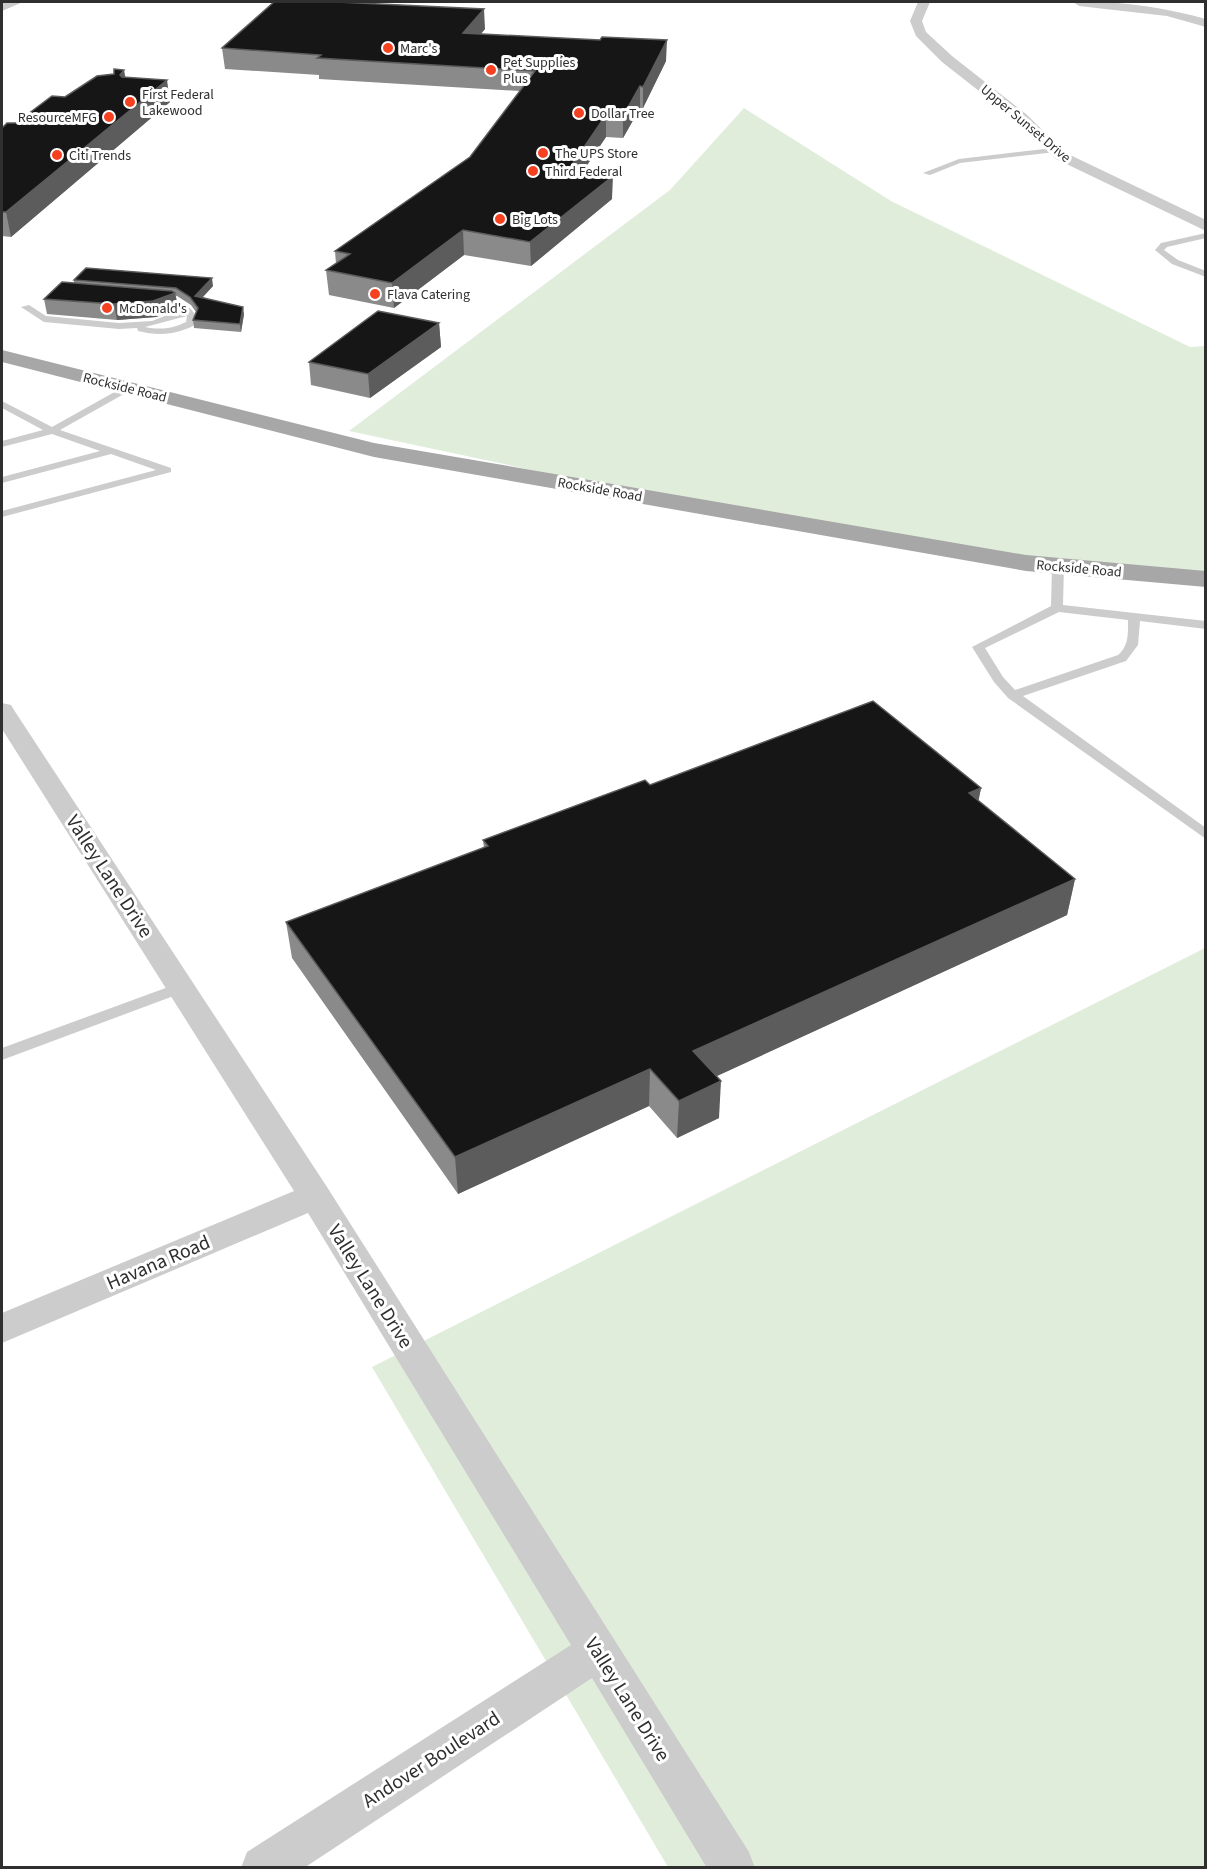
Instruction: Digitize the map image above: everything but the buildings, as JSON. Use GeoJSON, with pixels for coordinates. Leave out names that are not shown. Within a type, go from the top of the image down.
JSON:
{"type":"FeatureCollection","features":[{"type":"Feature","properties":{"kind":"main road","name":"Rockside Road"},"geometry":{"type":"LineString","coordinates":[[2,356],[374,450],[1026,563],[1206,579]]}},
{"type":"Feature","properties":{"kind":"street","name":"Upper Sunset Drive"},"geometry":{"type":"LineString","coordinates":[[924,2],[916,21],[920,33],[947,59],[1021,117],[1053,150],[1077,165],[1206,226]]}},
{"type":"Feature","properties":{"kind":"street"},"geometry":{"type":"LineString","coordinates":[[1079,2],[1168,12],[1206,23]]}},
{"type":"Feature","properties":{"kind":"street","name":"Valley Lane Drive"},"geometry":{"type":"LineString","coordinates":[[2,710],[315,1196],[733,1868]]}},
{"type":"Feature","properties":{"kind":"street","name":"Havana Road"},"geometry":{"type":"LineString","coordinates":[[2,1328],[315,1196]]}},
{"type":"Feature","properties":{"kind":"street","name":"Andover Boulevard"},"geometry":{"type":"LineString","coordinates":[[262,1868],[599,1650]]}},
{"type":"Feature","properties":{"kind":"lane"},"geometry":{"type":"LineString","coordinates":[[139,95],[180,98]]}},
{"type":"Feature","properties":{"kind":"lane"},"geometry":{"type":"LineString","coordinates":[[927,173],[959,161],[1053,150]]}},
{"type":"Feature","properties":{"kind":"lane"},"geometry":{"type":"LineString","coordinates":[[1206,235],[1164,245],[1159,250],[1174,262],[1206,274]]}},
{"type":"Feature","properties":{"kind":"lane"},"geometry":{"type":"LineString","coordinates":[[26,307],[44,319],[127,326],[156,333],[180,330],[190,324],[192,317],[187,309],[177,301],[143,298]]}},
{"type":"Feature","properties":{"kind":"lane"},"geometry":{"type":"LineString","coordinates":[[2,444],[52,431],[127,388]]}},
{"type":"Feature","properties":{"kind":"lane"},"geometry":{"type":"LineString","coordinates":[[2,404],[52,431],[167,470],[2,514]]}},
{"type":"Feature","properties":{"kind":"lane"},"geometry":{"type":"LineString","coordinates":[[2,480],[112,451]]}},
{"type":"Feature","properties":{"kind":"lane"},"geometry":{"type":"LineString","coordinates":[[1057,608],[1058,566]]}},
{"type":"Feature","properties":{"kind":"lane"},"geometry":{"type":"LineString","coordinates":[[1206,625],[1057,608],[978,646],[991,674],[1013,695],[1206,835]]}},
{"type":"Feature","properties":{"kind":"lane"},"geometry":{"type":"LineString","coordinates":[[1013,695],[1122,658],[1130,653],[1134,638],[1134,617]]}},
{"type":"Feature","properties":{"kind":"lane"},"geometry":{"type":"LineString","coordinates":[[2,1054],[182,987]]}},
{"type":"Feature","properties":{"kind":"green space"},"geometry":{"type":"Polygon","coordinates":[[[744,108],[891,201],[1190,347],[1205,346],[1205,579],[1026,563],[724,511],[349,431],[670,190],[744,108]]]}},
{"type":"Feature","properties":{"kind":"green space"},"geometry":{"type":"Polygon","coordinates":[[[1205,948],[1205,1867],[668,1867],[372,1367],[1205,948]]]}},
{"type":"Feature","properties":{"kind":"place","name":"Marc's"},"geometry":{"type":"Point","coordinates":[388,48]}},
{"type":"Feature","properties":{"kind":"place","name":"Pet Supplies Plus"},"geometry":{"type":"Point","coordinates":[491,70]}},
{"type":"Feature","properties":{"kind":"place","name":"First Federal Lakewood"},"geometry":{"type":"Point","coordinates":[130,102]}},
{"type":"Feature","properties":{"kind":"place","name":"Dollar Tree"},"geometry":{"type":"Point","coordinates":[579,113]}},
{"type":"Feature","properties":{"kind":"place","name":"ResourceMFG"},"geometry":{"type":"Point","coordinates":[109,117]}},
{"type":"Feature","properties":{"kind":"place","name":"The UPS Store"},"geometry":{"type":"Point","coordinates":[543,153]}},
{"type":"Feature","properties":{"kind":"place","name":"Citi Trends"},"geometry":{"type":"Point","coordinates":[57,155]}},
{"type":"Feature","properties":{"kind":"place","name":"Third Federal"},"geometry":{"type":"Point","coordinates":[533,171]}},
{"type":"Feature","properties":{"kind":"place","name":"Big Lots"},"geometry":{"type":"Point","coordinates":[500,219]}},
{"type":"Feature","properties":{"kind":"place","name":"Flava Catering"},"geometry":{"type":"Point","coordinates":[375,294]}},
{"type":"Feature","properties":{"kind":"place","name":"McDonald's"},"geometry":{"type":"Point","coordinates":[107,308]}}]}
